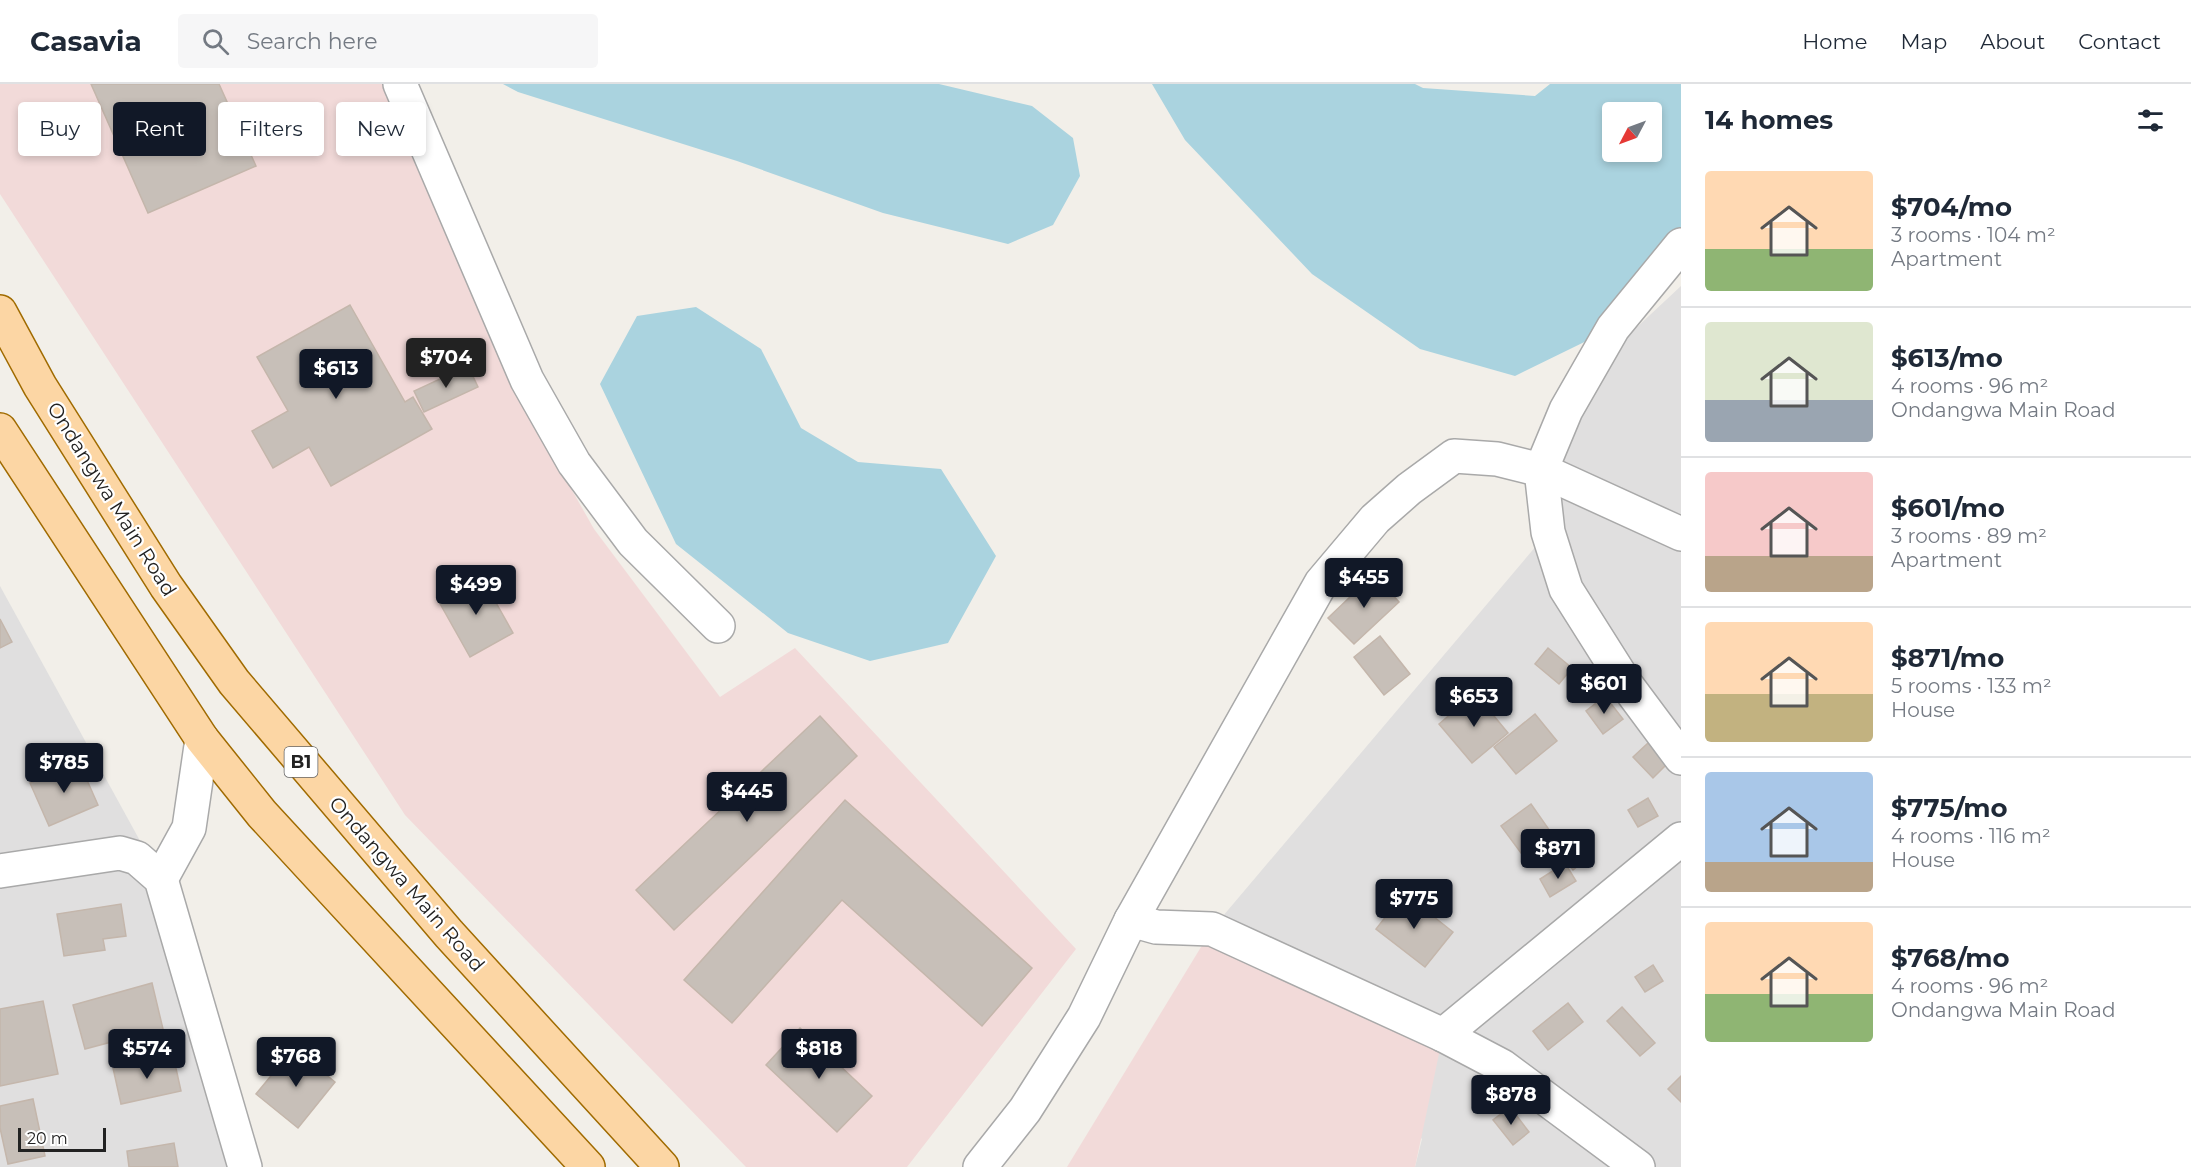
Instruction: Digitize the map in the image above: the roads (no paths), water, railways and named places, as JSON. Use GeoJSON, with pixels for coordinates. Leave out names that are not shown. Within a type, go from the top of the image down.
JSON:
{"type":"FeatureCollection","features":[{"type":"Feature","properties":{"kind":"main road","name":"Ondangwa Main Road"},"geometry":{"type":"LineString","coordinates":[[0,312],[40,386],[166,586],[234,682],[449,934],[662,1167]]}},
{"type":"Feature","properties":{"kind":"main road"},"geometry":{"type":"LineString","coordinates":[[0,430],[202,740],[262,813],[588,1167]]}},
{"type":"Feature","properties":{"kind":"street"},"geometry":{"type":"LineString","coordinates":[[400,84],[527,381],[574,463],[633,542],[718,626]]}},
{"type":"Feature","properties":{"kind":"street"},"geometry":{"type":"LineString","coordinates":[[1681,245],[1613,328],[1566,410],[1541,470],[1548,532],[1566,589],[1626,684],[1681,758]]}},
{"type":"Feature","properties":{"kind":"street"},"geometry":{"type":"LineString","coordinates":[[980,1167],[1024,1110],[1084,1017],[1131,920],[1321,583],[1375,519],[1409,489],[1454,456],[1497,459],[1541,470],[1681,534]]}},
{"type":"Feature","properties":{"kind":"street"},"geometry":{"type":"LineString","coordinates":[[161,879],[189,828],[202,740]]}},
{"type":"Feature","properties":{"kind":"street"},"geometry":{"type":"LineString","coordinates":[[1443,1035],[1681,839]]}},
{"type":"Feature","properties":{"kind":"street"},"geometry":{"type":"LineString","coordinates":[[0,871],[120,853],[137,858],[161,879],[245,1167]]}},
{"type":"Feature","properties":{"kind":"street"},"geometry":{"type":"LineString","coordinates":[[1131,920],[1156,927],[1212,929],[1443,1035],[1502,1065],[1638,1167]]}},
{"type":"Feature","properties":{"kind":"water"},"geometry":{"type":"Polygon","coordinates":[[[503,84],[939,84],[1032,106],[1073,138],[1080,176],[1053,225],[1008,244],[883,213],[737,161],[518,92],[503,84]]]}},
{"type":"Feature","properties":{"kind":"water"},"geometry":{"type":"Polygon","coordinates":[[[1152,84],[1415,84],[1423,88],[1535,96],[1550,84],[1681,84],[1681,245],[1613,328],[1515,376],[1420,349],[1312,274],[1185,140],[1152,84]]]}},
{"type":"Feature","properties":{"kind":"water"},"geometry":{"type":"Polygon","coordinates":[[[696,307],[761,349],[801,428],[858,462],[941,469],[996,556],[948,643],[870,661],[788,633],[676,544],[600,384],[637,316],[696,307]]]}}]}
